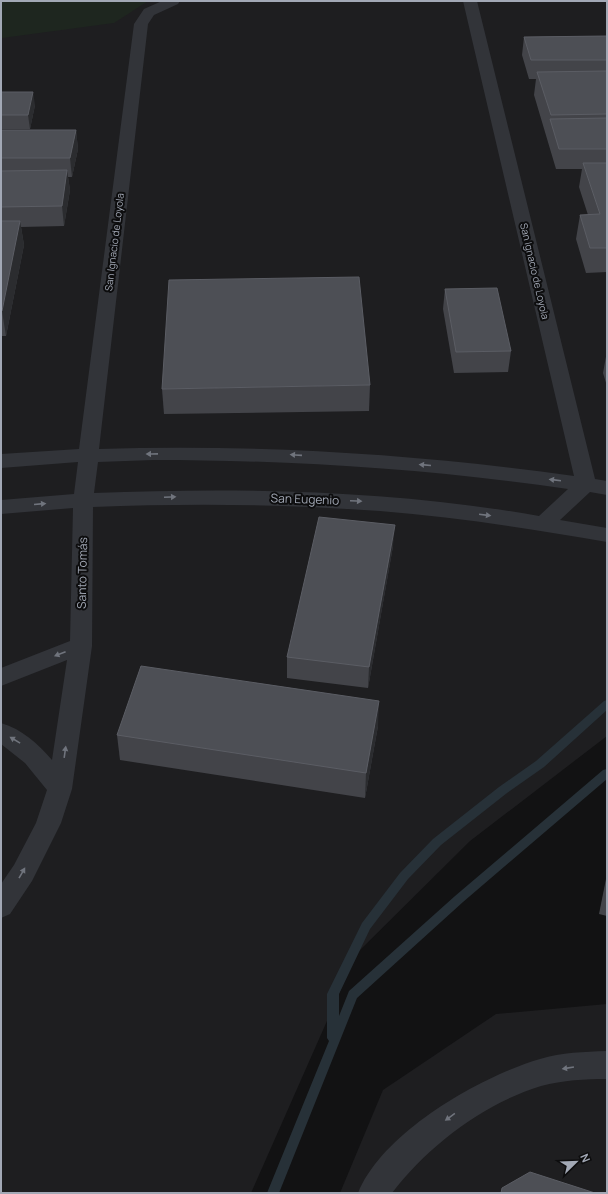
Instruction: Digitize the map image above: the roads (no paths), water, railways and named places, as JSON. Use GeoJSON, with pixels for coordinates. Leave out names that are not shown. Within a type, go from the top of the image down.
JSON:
{"type":"FeatureCollection","features":[{"type":"Feature","properties":{"kind":"street","name":"San Ignacio de Loyola"},"geometry":{"type":"LineString","coordinates":[[83,501],[140,24],[149,12],[173,1]]}},
{"type":"Feature","properties":{"kind":"street","name":"San Ignacio de Loyola"},"geometry":{"type":"LineString","coordinates":[[470,1],[586,484]]}},
{"type":"Feature","properties":{"kind":"street"},"geometry":{"type":"LineString","coordinates":[[1,462],[88,455],[286,454],[451,467],[607,488]]}},
{"type":"Feature","properties":{"kind":"street"},"geometry":{"type":"LineString","coordinates":[[544,523],[586,484]]}},
{"type":"Feature","properties":{"kind":"street","name":"San Eugenio"},"geometry":{"type":"LineString","coordinates":[[1,507],[83,501],[192,496],[300,498],[395,504],[544,523],[607,535]]}},
{"type":"Feature","properties":{"kind":"street","name":"Santo Tomás"},"geometry":{"type":"LineString","coordinates":[[1,906],[22,873],[48,823],[60,789],[81,646],[83,501]]}},
{"type":"Feature","properties":{"kind":"street"},"geometry":{"type":"LineString","coordinates":[[1,677],[81,646]]}},
{"type":"Feature","properties":{"kind":"street"},"geometry":{"type":"LineString","coordinates":[[1,732],[19,742],[35,756],[60,789]]}},
{"type":"Feature","properties":{"kind":"street"},"geometry":{"type":"LineString","coordinates":[[372,1193],[382,1178],[423,1138],[450,1117],[496,1089],[553,1070],[596,1064],[607,1065]]}},
{"type":"Feature","properties":{"kind":"waterway"},"geometry":{"type":"LineString","coordinates":[[333,1038],[333,994],[366,926],[404,876],[437,842],[503,790],[540,764],[607,704]]}},
{"type":"Feature","properties":{"kind":"waterway"},"geometry":{"type":"LineString","coordinates":[[273,1193],[353,995],[459,899],[607,773]]}}]}
